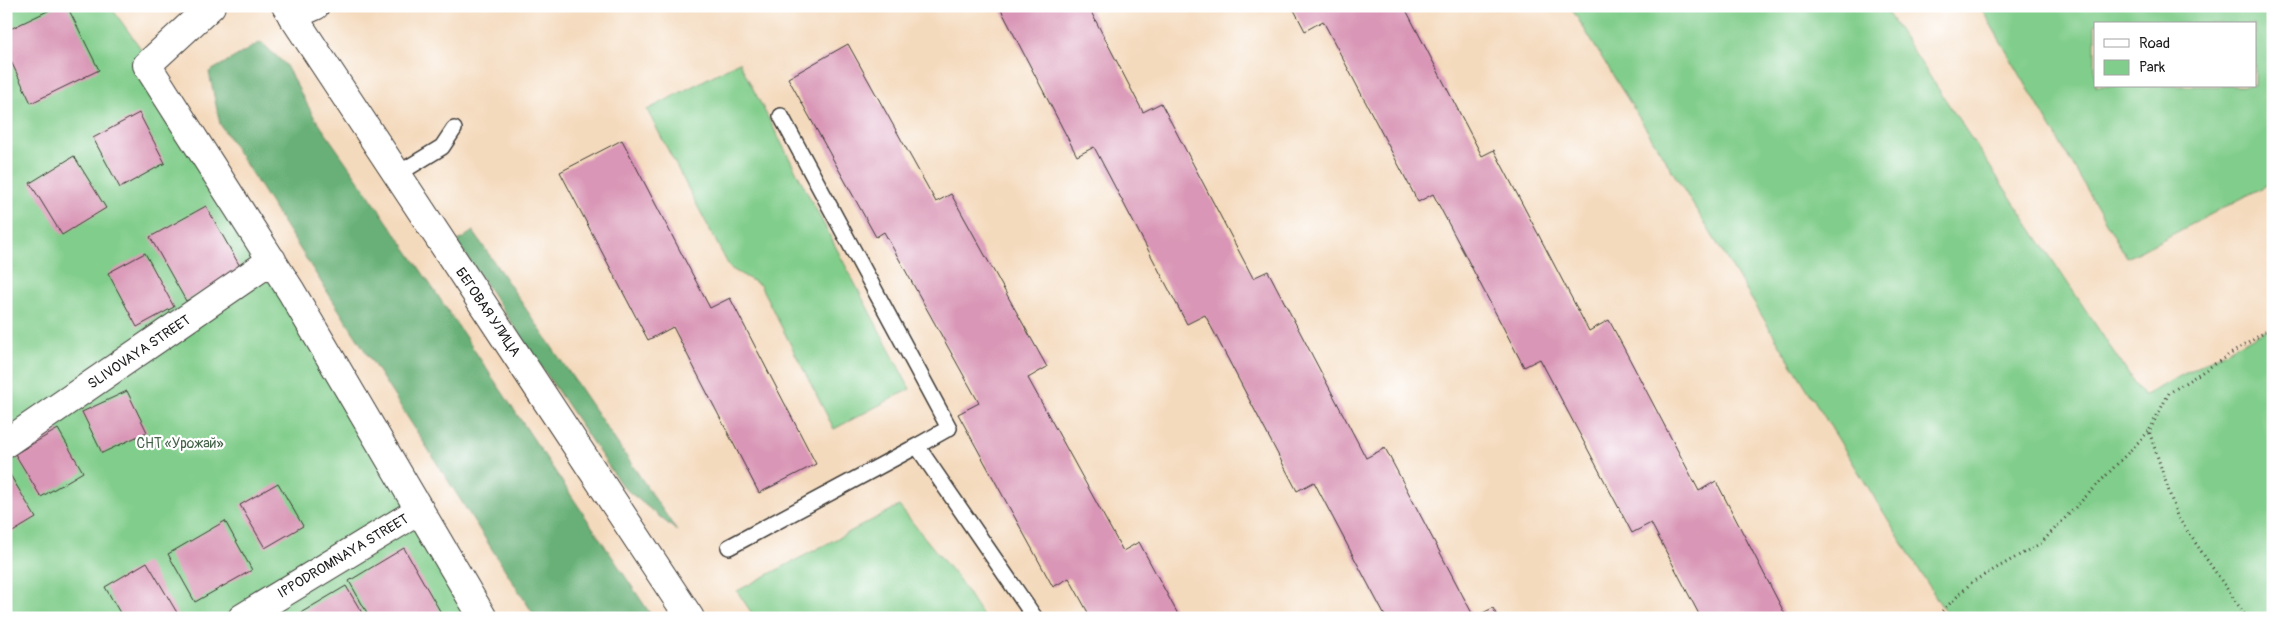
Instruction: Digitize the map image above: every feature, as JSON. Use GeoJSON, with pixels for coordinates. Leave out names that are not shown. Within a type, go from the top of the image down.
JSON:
{"type":"FeatureCollection","features":[{"type":"Feature","properties":{"kind":"street"},"geometry":{"type":"LineString","coordinates":[[211,6],[147,65],[272,260],[483,618]]}},
{"type":"Feature","properties":{"kind":"street","name":"БЕГОВАЯ УЛИЦА"},"geometry":{"type":"LineString","coordinates":[[298,10],[396,176],[690,618]]}},
{"type":"Feature","properties":{"kind":"street","name":"SLIVOVAYA STREET"},"geometry":{"type":"LineString","coordinates":[[6,443],[272,260]]}},
{"type":"Feature","properties":{"kind":"street","name":"IPPODROMNAYA STREET"},"geometry":{"type":"LineString","coordinates":[[242,618],[420,510]]}},
{"type":"Feature","properties":{"kind":"lane"},"geometry":{"type":"LineString","coordinates":[[729,548],[949,428],[782,116]]}},
{"type":"Feature","properties":{"kind":"lane"},"geometry":{"type":"LineString","coordinates":[[396,176],[442,147],[454,129]]}},
{"type":"Feature","properties":{"kind":"lane"},"geometry":{"type":"LineString","coordinates":[[916,446],[1035,618]]}},
{"type":"Feature","properties":{"kind":"path"},"geometry":{"type":"LineString","coordinates":[[1935,618],[1972,582],[2041,543],[2149,431],[2169,393],[2273,327]]}},
{"type":"Feature","properties":{"kind":"path"},"geometry":{"type":"LineString","coordinates":[[2149,431],[2177,516],[2247,618]]}},
{"type":"Feature","properties":{"kind":"green space","name":"СНТ «Урожай»"},"geometry":{"type":"Polygon","coordinates":[[[6,6],[110,6],[150,61],[491,618],[6,618],[6,6]]]}},
{"type":"Feature","properties":{"kind":"green space"},"geometry":{"type":"Polygon","coordinates":[[[1570,6],[1883,6],[2143,396],[2273,326],[2273,618],[1949,618],[1570,6]]]}},
{"type":"Feature","properties":{"kind":"green space"},"geometry":{"type":"Polygon","coordinates":[[[1980,6],[2273,6],[2273,182],[2127,258],[1980,6]]]}},
{"type":"Feature","properties":{"kind":"green space"},"geometry":{"type":"Polygon","coordinates":[[[261,42],[285,64],[313,115],[414,260],[653,618],[536,618],[220,124],[209,72],[261,42]]]}},
{"type":"Feature","properties":{"kind":"green space"},"geometry":{"type":"Polygon","coordinates":[[[739,62],[910,389],[834,429],[760,285],[730,268],[647,110],[739,62]]]}},
{"type":"Feature","properties":{"kind":"green space"},"geometry":{"type":"Polygon","coordinates":[[[473,231],[677,531],[622,486],[457,242],[473,231]]]}},
{"type":"Feature","properties":{"kind":"green space"},"geometry":{"type":"Polygon","coordinates":[[[899,506],[960,581],[984,618],[755,618],[737,591],[899,506]]]}},
{"type":"Feature","properties":{"kind":"building"},"geometry":{"type":"Polygon","coordinates":[[[58,6],[67,6],[99,70],[31,103],[6,51],[6,31],[58,6]]]}},
{"type":"Feature","properties":{"kind":"building"},"geometry":{"type":"Polygon","coordinates":[[[999,6],[1088,6],[1143,112],[1161,103],[1253,278],[1268,271],[1366,458],[1385,448],[1474,617],[1493,608],[1498,618],[1386,618],[1314,482],[1297,491],[1205,315],[1187,324],[1094,147],[1077,156],[999,6]]]}},
{"type":"Feature","properties":{"kind":"building"},"geometry":{"type":"Polygon","coordinates":[[[1292,6],[1404,6],[1482,156],[1494,150],[1589,331],[1609,320],[1699,491],[1716,481],[1787,618],[1701,618],[1651,523],[1632,533],[1540,359],[1524,367],[1433,194],[1418,202],[1323,21],[1305,31],[1292,6]]]}},
{"type":"Feature","properties":{"kind":"building"},"geometry":{"type":"Polygon","coordinates":[[[848,44],[936,202],[951,194],[1047,367],[1028,378],[1123,551],[1139,542],[1180,618],[1091,618],[1069,578],[1053,587],[958,414],[979,403],[884,232],[876,237],[788,78],[848,44]]]}},
{"type":"Feature","properties":{"kind":"building"},"geometry":{"type":"Polygon","coordinates":[[[139,113],[165,163],[120,188],[93,138],[139,113]]]}},
{"type":"Feature","properties":{"kind":"building"},"geometry":{"type":"Polygon","coordinates":[[[622,140],[710,308],[730,298],[816,464],[759,493],[673,327],[648,340],[560,172],[622,140]]]}},
{"type":"Feature","properties":{"kind":"building"},"geometry":{"type":"Polygon","coordinates":[[[74,156],[106,208],[62,235],[30,183],[74,156]]]}},
{"type":"Feature","properties":{"kind":"building"},"geometry":{"type":"Polygon","coordinates":[[[206,206],[242,270],[186,301],[150,237],[206,206]]]}},
{"type":"Feature","properties":{"kind":"building"},"geometry":{"type":"Polygon","coordinates":[[[145,253],[174,307],[137,327],[108,273],[145,253]]]}},
{"type":"Feature","properties":{"kind":"building"},"geometry":{"type":"Polygon","coordinates":[[[127,391],[147,432],[102,453],[82,412],[127,391]]]}},
{"type":"Feature","properties":{"kind":"building"},"geometry":{"type":"Polygon","coordinates":[[[58,429],[83,472],[41,497],[15,454],[58,429]]]}},
{"type":"Feature","properties":{"kind":"building"},"geometry":{"type":"Polygon","coordinates":[[[6,468],[36,518],[6,536],[6,468]]]}},
{"type":"Feature","properties":{"kind":"building"},"geometry":{"type":"Polygon","coordinates":[[[278,483],[303,526],[265,548],[240,505],[278,483]]]}},
{"type":"Feature","properties":{"kind":"building"},"geometry":{"type":"Polygon","coordinates":[[[225,521],[252,570],[195,602],[168,554],[225,521]]]}},
{"type":"Feature","properties":{"kind":"building"},"geometry":{"type":"Polygon","coordinates":[[[404,548],[444,618],[370,618],[349,581],[404,548]]]}},
{"type":"Feature","properties":{"kind":"building"},"geometry":{"type":"Polygon","coordinates":[[[147,562],[179,616],[177,618],[123,618],[105,587],[147,562]]]}},
{"type":"Feature","properties":{"kind":"building"},"geometry":{"type":"Polygon","coordinates":[[[346,586],[365,618],[292,618],[346,586]]]}}]}
